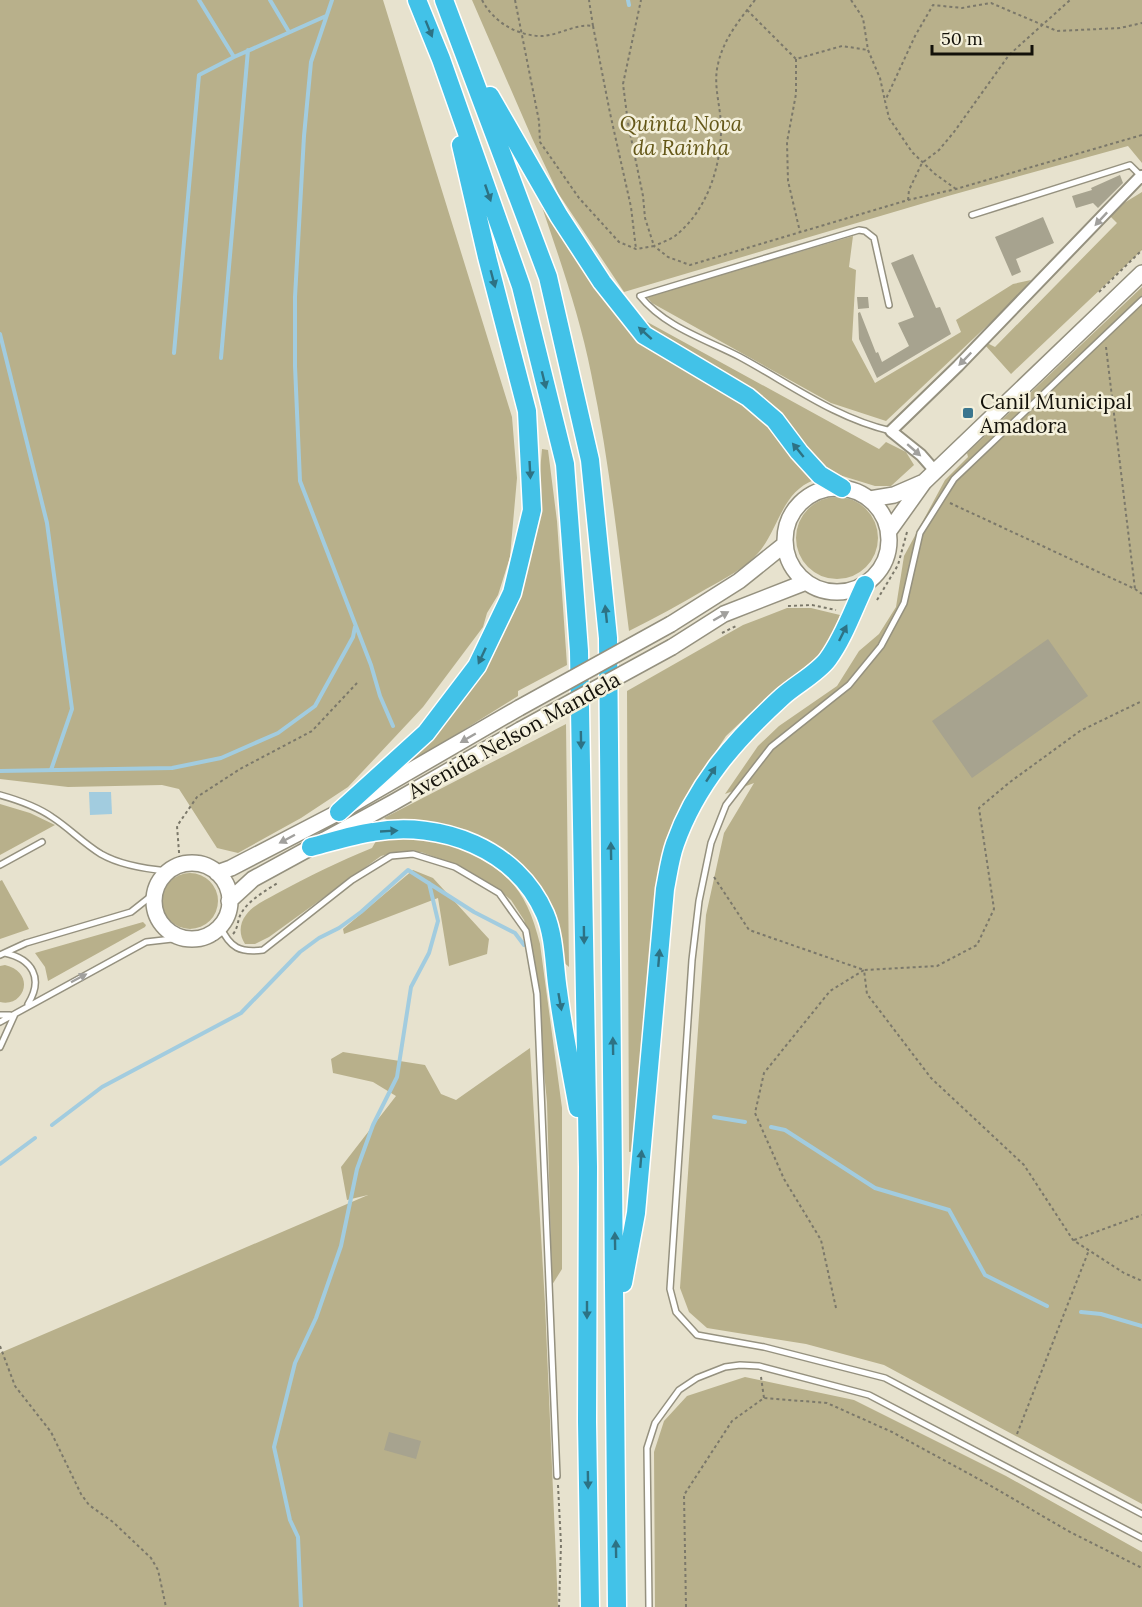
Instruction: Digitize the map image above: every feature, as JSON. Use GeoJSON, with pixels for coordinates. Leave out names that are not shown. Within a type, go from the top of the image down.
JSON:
{"type":"FeatureCollection","features":[{"type":"Feature","properties":{"kind":"highway"},"geometry":{"type":"LineString","coordinates":[[417,0],[441,59],[521,286],[565,464],[579,651],[588,1167],[587,1422],[590,1607]]}},
{"type":"Feature","properties":{"kind":"highway"},"geometry":{"type":"LineString","coordinates":[[444,0],[548,277],[590,460],[608,638],[617,1607]]}},
{"type":"Feature","properties":{"kind":"highway"},"geometry":{"type":"LineString","coordinates":[[464,51],[559,216],[602,282],[644,335],[748,397],[775,420],[820,475],[842,488]]}},
{"type":"Feature","properties":{"kind":"highway"},"geometry":{"type":"LineString","coordinates":[[339,812],[426,734],[477,666],[512,593],[532,510],[527,411],[487,257],[441,59]]}},
{"type":"Feature","properties":{"kind":"highway"},"geometry":{"type":"LineString","coordinates":[[616,1320],[636,1213],[665,889],[675,845],[690,807],[713,770],[734,744],[783,695],[827,661],[844,633],[865,585]]}},
{"type":"Feature","properties":{"kind":"highway"},"geometry":{"type":"LineString","coordinates":[[311,847],[374,831],[418,829],[461,838],[477,845],[512,867],[525,881],[546,916],[553,944],[558,990],[588,1167]]}},
{"type":"Feature","properties":{"kind":"main road"},"geometry":{"type":"LineString","coordinates":[[889,531],[930,477],[1142,273]]}},
{"type":"Feature","properties":{"kind":"main road"},"geometry":{"type":"LineString","coordinates":[[870,499],[894,495],[930,477]]}},
{"type":"Feature","properties":{"kind":"main road"},"geometry":{"type":"LineString","coordinates":[[842,488],[857,491],[870,499],[882,513],[889,531],[888,556],[875,577],[865,585],[845,592],[824,591],[806,582],[795,572],[788,559],[785,544],[786,529],[791,515],[800,503],[812,494],[826,489],[842,488]]}},
{"type":"Feature","properties":{"kind":"main road","name":"Avenida Nelson Mandela"},"geometry":{"type":"LineString","coordinates":[[217,873],[339,812],[519,708],[671,624],[739,581],[785,544]]}},
{"type":"Feature","properties":{"kind":"main road","name":"Avenida Nelson Mandela"},"geometry":{"type":"LineString","coordinates":[[230,901],[253,879],[672,647],[724,614],[806,582]]}},
{"type":"Feature","properties":{"kind":"main road"},"geometry":{"type":"LineString","coordinates":[[199,864],[217,873],[224,881],[230,901],[220,927],[208,935],[195,939],[181,938],[169,933],[159,920],[154,906],[155,893],[160,880],[174,868],[199,864]]}},
{"type":"Feature","properties":{"kind":"street"},"geometry":{"type":"LineString","coordinates":[[930,477],[921,455],[891,431],[958,366],[1141,177]]}},
{"type":"Feature","properties":{"kind":"lane"},"geometry":{"type":"LineString","coordinates":[[972,215],[1130,165],[1141,177]]}},
{"type":"Feature","properties":{"kind":"lane"},"geometry":{"type":"LineString","coordinates":[[889,305],[874,238],[865,231],[859,230],[640,296],[650,309],[675,326],[741,358],[828,409],[891,431]]}},
{"type":"Feature","properties":{"kind":"lane"},"geometry":{"type":"LineString","coordinates":[[1142,300],[954,479],[920,533],[904,603],[881,646],[849,685],[771,747],[726,805],[711,843],[699,901],[689,1007],[670,1289],[676,1312],[697,1335],[764,1347],[885,1378],[1142,1514]]}},
{"type":"Feature","properties":{"kind":"lane"},"geometry":{"type":"LineString","coordinates":[[0,795],[21,801],[50,816],[101,854],[141,868],[174,868]]}},
{"type":"Feature","properties":{"kind":"lane"},"geometry":{"type":"LineString","coordinates":[[0,865],[42,842]]}},
{"type":"Feature","properties":{"kind":"lane"},"geometry":{"type":"LineString","coordinates":[[220,927],[227,941],[237,948],[251,952],[263,950],[352,880],[391,856],[412,854],[455,867],[499,893],[526,931],[537,994],[557,1476]]}},
{"type":"Feature","properties":{"kind":"lane"},"geometry":{"type":"LineString","coordinates":[[2,954],[26,943],[131,912],[155,893]]}},
{"type":"Feature","properties":{"kind":"lane"},"geometry":{"type":"LineString","coordinates":[[0,1023],[146,942],[181,938]]}},
{"type":"Feature","properties":{"kind":"lane"},"geometry":{"type":"LineString","coordinates":[[2,954],[19,956],[33,972],[36,979],[35,993],[27,1006]]}},
{"type":"Feature","properties":{"kind":"lane"},"geometry":{"type":"LineString","coordinates":[[0,1015],[15,1014]]}},
{"type":"Feature","properties":{"kind":"lane"},"geometry":{"type":"LineString","coordinates":[[0,1047],[15,1014]]}},
{"type":"Feature","properties":{"kind":"lane"},"geometry":{"type":"LineString","coordinates":[[649,1607],[647,1448],[655,1423],[680,1390],[697,1378],[725,1367],[759,1366],[869,1395],[1142,1538]]}},
{"type":"Feature","properties":{"kind":"path"},"geometry":{"type":"LineString","coordinates":[[482,0],[499,22],[522,33],[539,36],[585,25],[593,26]]}},
{"type":"Feature","properties":{"kind":"path"},"geometry":{"type":"LineString","coordinates":[[515,0],[540,121],[540,142],[579,198],[602,225],[619,242],[636,249],[654,246],[674,237],[692,219],[706,195],[716,170],[721,146],[721,121],[716,90],[718,64],[726,42],[755,0]]}},
{"type":"Feature","properties":{"kind":"path"},"geometry":{"type":"LineString","coordinates":[[589,0],[610,113],[631,207],[636,249]]}},
{"type":"Feature","properties":{"kind":"path"},"geometry":{"type":"LineString","coordinates":[[641,0],[624,84],[628,123],[643,196],[645,218],[654,246],[668,257],[690,265],[908,200],[956,189],[1142,135]]}},
{"type":"Feature","properties":{"kind":"path"},"geometry":{"type":"LineString","coordinates":[[851,0],[863,18],[868,50],[880,78],[889,118],[912,152],[956,189]]}},
{"type":"Feature","properties":{"kind":"path"},"geometry":{"type":"LineString","coordinates":[[908,200],[909,189],[922,162],[939,150],[954,132],[1009,55],[1070,0]]}},
{"type":"Feature","properties":{"kind":"path"},"geometry":{"type":"LineString","coordinates":[[885,101],[915,36],[933,5],[962,9],[991,3],[1057,31],[1120,28],[1142,23]]}},
{"type":"Feature","properties":{"kind":"path"},"geometry":{"type":"LineString","coordinates":[[747,10],[796,59],[796,94],[787,141],[787,171],[800,232]]}},
{"type":"Feature","properties":{"kind":"path"},"geometry":{"type":"LineString","coordinates":[[796,59],[842,46],[868,50]]}},
{"type":"Feature","properties":{"kind":"path"},"geometry":{"type":"LineString","coordinates":[[1105,335],[1135,589]]}},
{"type":"Feature","properties":{"kind":"path"},"geometry":{"type":"LineString","coordinates":[[942,499],[1142,594]]}},
{"type":"Feature","properties":{"kind":"path"},"geometry":{"type":"LineString","coordinates":[[174,868],[177,826],[197,797],[240,769],[312,731],[357,683]]}},
{"type":"Feature","properties":{"kind":"path"},"geometry":{"type":"LineString","coordinates":[[706,866],[749,930],[864,970],[937,966],[977,945],[994,909],[979,808],[1010,782],[1080,731],[1142,700]]}},
{"type":"Feature","properties":{"kind":"path"},"geometry":{"type":"LineString","coordinates":[[864,970],[867,994],[932,1078],[1024,1165],[1073,1240],[1124,1273],[1142,1281]]}},
{"type":"Feature","properties":{"kind":"path"},"geometry":{"type":"LineString","coordinates":[[836,1308],[821,1240],[784,1179],[755,1113],[764,1073],[830,991],[864,970]]}},
{"type":"Feature","properties":{"kind":"path"},"geometry":{"type":"LineString","coordinates":[[1073,1240],[1142,1215]]}},
{"type":"Feature","properties":{"kind":"path"},"geometry":{"type":"LineString","coordinates":[[1017,1434],[1089,1250]]}},
{"type":"Feature","properties":{"kind":"path"},"geometry":{"type":"LineString","coordinates":[[0,1346],[15,1386],[51,1432],[81,1494],[89,1505],[113,1522],[151,1558],[158,1570],[165,1607]]}},
{"type":"Feature","properties":{"kind":"path"},"geometry":{"type":"LineString","coordinates":[[759,1366],[764,1398]]}},
{"type":"Feature","properties":{"kind":"path"},"geometry":{"type":"LineString","coordinates":[[686,1607],[684,1495],[732,1421],[764,1398],[827,1403],[849,1412],[891,1432],[986,1483],[1070,1532],[1142,1568]]}},
{"type":"Feature","properties":{"kind":"path"},"geometry":{"type":"LineString","coordinates":[[557,1476],[561,1544],[559,1607]]}},
{"type":"Feature","properties":{"kind":"green space"},"geometry":{"type":"Polygon","coordinates":[[[0,0],[383,0],[512,417],[517,478],[510,557],[498,595],[487,613],[483,627],[423,707],[348,787],[301,818],[238,853],[217,848],[179,789],[162,785],[68,787],[0,779],[0,0]]]}},
{"type":"Feature","properties":{"kind":"green space","name":"Quinta Nova da Rainha"},"geometry":{"type":"Polygon","coordinates":[[[472,0],[1142,0],[1142,163],[1128,146],[948,196],[624,292],[558,193],[472,0]]]}},
{"type":"Feature","properties":{"kind":"green space"},"geometry":{"type":"Polygon","coordinates":[[[533,180],[595,281],[685,368],[756,412],[779,436],[814,480],[795,493],[766,543],[748,563],[668,611],[629,631],[608,469],[586,348],[533,180]]]}},
{"type":"Feature","properties":{"kind":"green space"},"geometry":{"type":"Polygon","coordinates":[[[1142,192],[1142,250],[1011,374],[985,345],[987,343],[995,347],[1117,223],[1110,216],[1124,203],[1142,192]]]}},
{"type":"Feature","properties":{"kind":"green space"},"geometry":{"type":"Polygon","coordinates":[[[853,236],[849,267],[856,270],[852,340],[875,383],[961,332],[956,320],[1013,284],[1031,280],[1008,306],[886,421],[831,403],[652,303],[647,297],[853,236]]]}},
{"type":"Feature","properties":{"kind":"green space"},"geometry":{"type":"Polygon","coordinates":[[[1142,287],[1142,1504],[884,1365],[806,1344],[707,1328],[689,1312],[680,1288],[706,915],[724,833],[754,783],[725,794],[758,746],[779,726],[837,686],[859,651],[879,634],[896,607],[904,556],[945,480],[968,457],[967,453],[1142,287]]]}},
{"type":"Feature","properties":{"kind":"green space"},"geometry":{"type":"Polygon","coordinates":[[[640,318],[879,449],[886,442],[906,452],[914,465],[891,486],[875,486],[823,470],[778,415],[652,337],[640,318]]]}},
{"type":"Feature","properties":{"kind":"green space"},"geometry":{"type":"Polygon","coordinates":[[[542,449],[548,450],[557,521],[567,665],[518,691],[518,696],[412,762],[404,761],[485,664],[508,623],[521,587],[534,538],[542,449]]]}},
{"type":"Feature","properties":{"kind":"green space"},"geometry":{"type":"Polygon","coordinates":[[[837,497],[853,500],[866,509],[875,522],[878,538],[875,554],[866,567],[853,576],[837,579],[821,576],[808,567],[799,554],[796,538],[799,522],[808,509],[821,500],[837,497]]]}},
{"type":"Feature","properties":{"kind":"green space"},"geometry":{"type":"Polygon","coordinates":[[[787,608],[811,608],[840,615],[829,643],[820,654],[726,736],[695,783],[685,805],[634,1151],[629,1152],[627,691],[743,625],[787,608]]]}},
{"type":"Feature","properties":{"kind":"green space"},"geometry":{"type":"Polygon","coordinates":[[[566,724],[569,967],[561,960],[542,896],[464,832],[440,823],[391,822],[384,818],[566,724]]]}},
{"type":"Feature","properties":{"kind":"green space"},"geometry":{"type":"Polygon","coordinates":[[[0,804],[30,813],[55,825],[0,855],[0,804]]]}},
{"type":"Feature","properties":{"kind":"green space"},"geometry":{"type":"Polygon","coordinates":[[[388,838],[435,840],[474,855],[510,881],[531,914],[540,944],[562,1108],[562,1269],[552,1285],[547,1102],[531,943],[524,920],[511,900],[496,887],[443,860],[421,852],[396,852],[381,856],[269,937],[255,944],[245,944],[242,937],[242,922],[249,911],[256,906],[312,875],[372,848],[376,841],[388,838]]]}},
{"type":"Feature","properties":{"kind":"green space"},"geometry":{"type":"Polygon","coordinates":[[[413,870],[433,878],[489,939],[487,954],[449,966],[438,898],[344,934],[343,929],[413,870]]]}},
{"type":"Feature","properties":{"kind":"green space"},"geometry":{"type":"Polygon","coordinates":[[[184,873],[196,873],[210,881],[218,895],[216,912],[210,921],[196,929],[184,929],[167,917],[162,907],[162,895],[174,878],[184,873]]]}},
{"type":"Feature","properties":{"kind":"green space"},"geometry":{"type":"Polygon","coordinates":[[[2,880],[29,929],[0,939],[0,881],[2,880]]]}},
{"type":"Feature","properties":{"kind":"green space"},"geometry":{"type":"Polygon","coordinates":[[[143,922],[145,927],[48,981],[45,967],[35,953],[143,922]]]}},
{"type":"Feature","properties":{"kind":"green space"},"geometry":{"type":"Polygon","coordinates":[[[5,965],[15,969],[21,975],[24,989],[15,1000],[0,1002],[0,966],[5,965]]]}},
{"type":"Feature","properties":{"kind":"green space"},"geometry":{"type":"Polygon","coordinates":[[[530,1048],[545,1304],[558,1607],[0,1607],[0,1353],[368,1195],[347,1200],[341,1167],[396,1096],[373,1082],[333,1073],[331,1059],[343,1052],[425,1065],[441,1094],[456,1100],[530,1048]]]}},
{"type":"Feature","properties":{"kind":"green space"},"geometry":{"type":"Polygon","coordinates":[[[745,1377],[854,1400],[1006,1476],[1142,1552],[1142,1607],[655,1607],[654,1452],[664,1421],[687,1396],[745,1377]]]}},
{"type":"Feature","properties":{"kind":"water"},"geometry":{"type":"Polygon","coordinates":[[[89,792],[111,792],[112,814],[90,815],[89,792]]]}},
{"type":"Feature","properties":{"kind":"building"},"geometry":{"type":"Polygon","coordinates":[[[1120,175],[1123,183],[1098,208],[1093,203],[1076,208],[1072,196],[1092,190],[1091,188],[1120,175]]]}},
{"type":"Feature","properties":{"kind":"building"},"geometry":{"type":"Polygon","coordinates":[[[1043,217],[1054,243],[1016,259],[1021,272],[1012,276],[995,237],[1043,217]]]}},
{"type":"Feature","properties":{"kind":"building"},"geometry":{"type":"Polygon","coordinates":[[[913,254],[936,308],[940,307],[951,334],[877,378],[859,339],[858,313],[860,312],[876,353],[878,352],[882,362],[909,346],[898,323],[914,317],[891,263],[913,254]]]}},
{"type":"Feature","properties":{"kind":"building"},"geometry":{"type":"Polygon","coordinates":[[[857,297],[868,297],[869,308],[858,309],[857,297]]]}},
{"type":"Feature","properties":{"kind":"building"},"geometry":{"type":"Polygon","coordinates":[[[1048,639],[1088,696],[972,778],[932,721],[1048,639]]]}},
{"type":"Feature","properties":{"kind":"building"},"geometry":{"type":"Polygon","coordinates":[[[389,1432],[421,1441],[416,1459],[384,1450],[389,1432]]]}},
{"type":"Feature","properties":{"kind":"waterway"},"geometry":{"type":"LineString","coordinates":[[199,0],[234,57],[326,16]]}},
{"type":"Feature","properties":{"kind":"waterway"},"geometry":{"type":"LineString","coordinates":[[270,0],[289,32]]}},
{"type":"Feature","properties":{"kind":"waterway"},"geometry":{"type":"LineString","coordinates":[[332,0],[311,62],[304,136],[295,297],[295,366],[300,481],[393,726]]}},
{"type":"Feature","properties":{"kind":"waterway"},"geometry":{"type":"LineString","coordinates":[[628,0],[629,5]]}},
{"type":"Feature","properties":{"kind":"waterway"},"geometry":{"type":"LineString","coordinates":[[221,358],[248,50]]}},
{"type":"Feature","properties":{"kind":"waterway"},"geometry":{"type":"LineString","coordinates":[[174,353],[199,75],[234,57]]}},
{"type":"Feature","properties":{"kind":"waterway"},"geometry":{"type":"LineString","coordinates":[[0,334],[47,523],[72,709],[51,770]]}},
{"type":"Feature","properties":{"kind":"waterway"},"geometry":{"type":"LineString","coordinates":[[0,771],[172,768],[221,758],[278,733],[315,706],[353,637],[355,627]]}},
{"type":"Feature","properties":{"kind":"waterway"},"geometry":{"type":"LineString","coordinates":[[52,1125],[102,1087],[241,1013],[300,952],[361,912],[408,870],[474,912],[515,933],[524,945]]}},
{"type":"Feature","properties":{"kind":"waterway"},"geometry":{"type":"LineString","coordinates":[[301,1607],[298,1537],[290,1520],[274,1447],[295,1363],[316,1318],[341,1246],[357,1169],[373,1125],[397,1077],[411,987],[429,953],[438,921],[429,883]]}},
{"type":"Feature","properties":{"kind":"waterway"},"geometry":{"type":"LineString","coordinates":[[714,1117],[745,1122]]}},
{"type":"Feature","properties":{"kind":"waterway"},"geometry":{"type":"LineString","coordinates":[[771,1127],[785,1130],[875,1188],[949,1210],[985,1275],[1047,1306]]}},
{"type":"Feature","properties":{"kind":"waterway"},"geometry":{"type":"LineString","coordinates":[[0,1164],[35,1138]]}},
{"type":"Feature","properties":{"kind":"waterway"},"geometry":{"type":"LineString","coordinates":[[1081,1312],[1101,1314],[1142,1326]]}},
{"type":"Feature","properties":{"kind":"place","name":"Canil Municipal Amadora"},"geometry":{"type":"Point","coordinates":[968,413]}}]}
